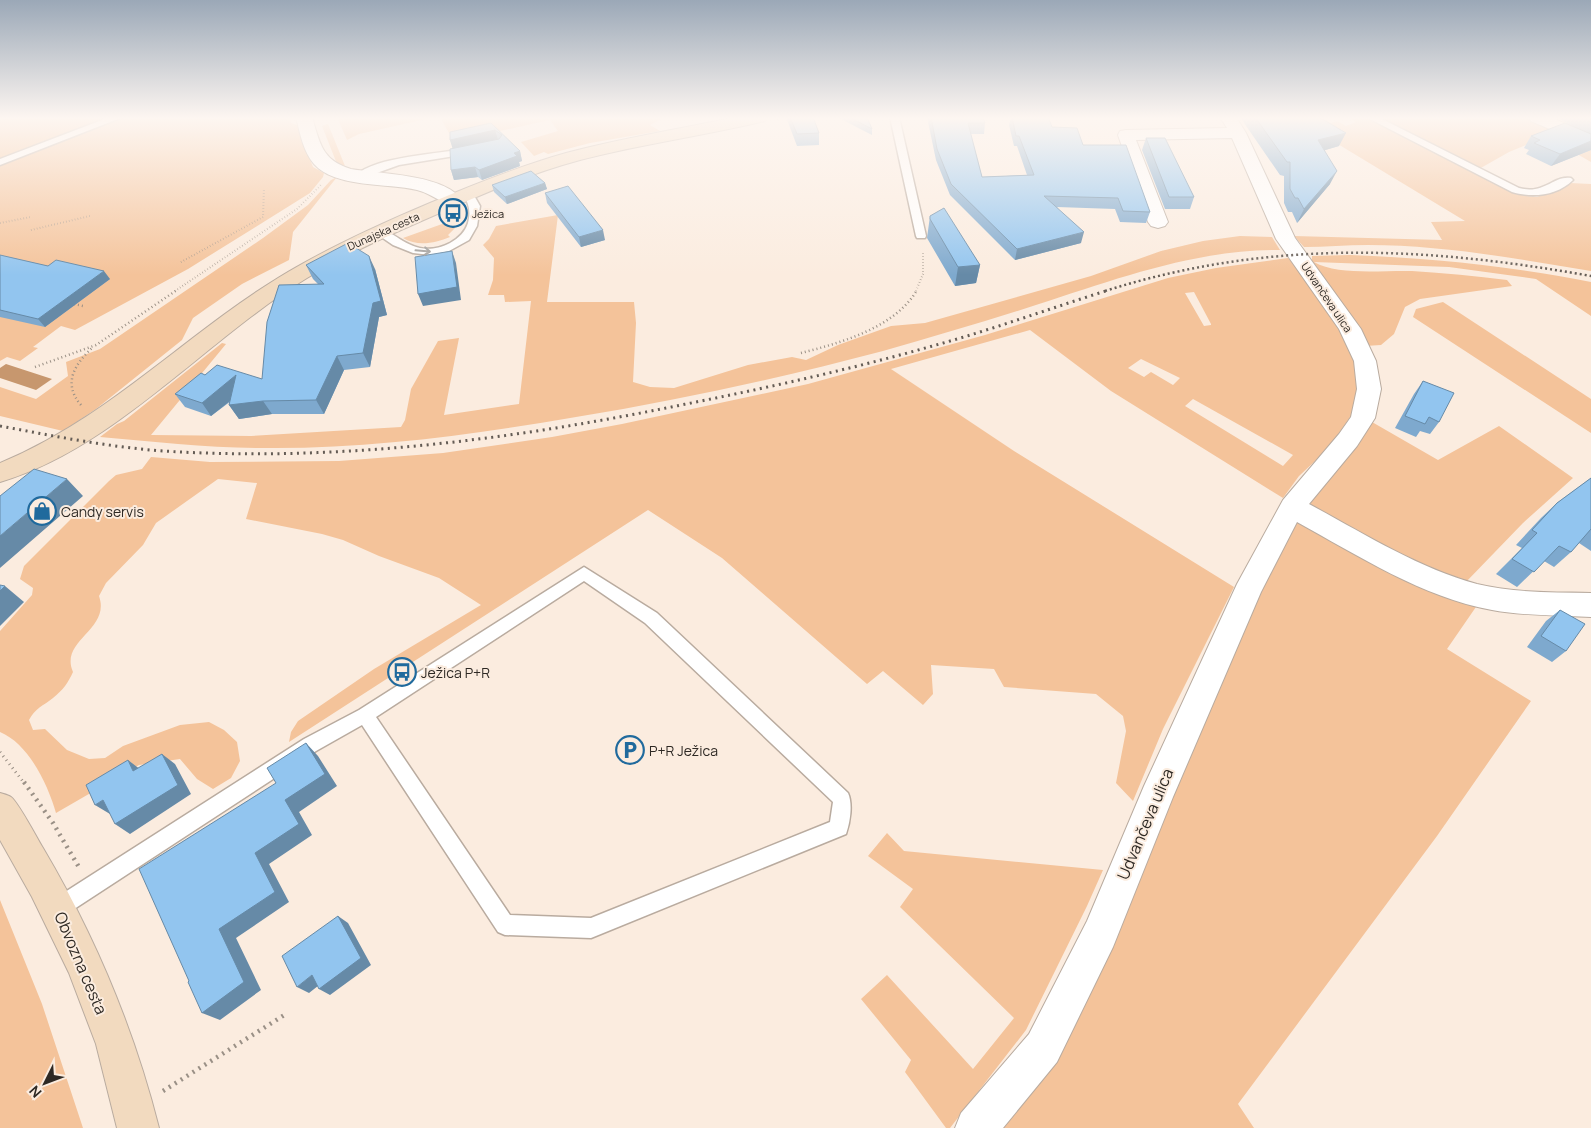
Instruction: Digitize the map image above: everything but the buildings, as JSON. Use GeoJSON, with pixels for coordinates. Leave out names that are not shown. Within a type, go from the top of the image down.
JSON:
{"type":"FeatureCollection","features":[{"type":"Feature","properties":{"kind":"main road","name":"Dunajska cesta"},"geometry":{"type":"LineString","coordinates":[[0,473],[53,449],[94,425],[266,295],[319,262],[379,232],[460,197],[531,170]]}},
{"type":"Feature","properties":{"kind":"main road","name":"Obvozna cesta"},"geometry":{"type":"LineString","coordinates":[[0,809],[30,855],[58,908],[90,979],[121,1058],[136,1118]]}},
{"type":"Feature","properties":{"kind":"street"},"geometry":{"type":"LineString","coordinates":[[338,170],[360,176],[430,186],[460,197]]}},
{"type":"Feature","properties":{"kind":"street","name":"Udvančeva ulica"},"geometry":{"type":"LineString","coordinates":[[1139,170],[1158,222]]}},
{"type":"Feature","properties":{"kind":"street","name":"Udvančeva ulica"},"geometry":{"type":"LineString","coordinates":[[976,1128],[1043,1048],[1100,934],[1156,797],[1247,592],[1292,507],[1348,440],[1363,418],[1369,389],[1366,361],[1350,329],[1286,239],[1254,170]]}},
{"type":"Feature","properties":{"kind":"street"},"geometry":{"type":"LineString","coordinates":[[1292,507],[1402,565],[1443,583],[1479,595],[1518,602],[1591,605]]}},
{"type":"Feature","properties":{"kind":"lane"},"geometry":{"type":"LineString","coordinates":[[360,176],[370,170]]}},
{"type":"Feature","properties":{"kind":"lane"},"geometry":{"type":"LineString","coordinates":[[907,170],[921,236]]}},
{"type":"Feature","properties":{"kind":"lane"},"geometry":{"type":"LineString","coordinates":[[1475,170],[1518,191],[1535,194],[1568,180]]}},
{"type":"Feature","properties":{"kind":"lane"},"geometry":{"type":"LineString","coordinates":[[379,232],[419,252],[431,252],[453,245],[463,240],[471,228],[475,206],[460,197]]}},
{"type":"Feature","properties":{"kind":"lane"},"geometry":{"type":"LineString","coordinates":[[58,908],[310,745],[365,715],[584,573],[651,618],[842,799],[840,828],[591,928],[505,925],[365,715]]}},
{"type":"Feature","properties":{"kind":"path"},"geometry":{"type":"LineString","coordinates":[[85,409],[75,399],[73,393],[73,374],[79,361],[96,345],[297,209],[338,170]]}},
{"type":"Feature","properties":{"kind":"path"},"geometry":{"type":"LineString","coordinates":[[181,262],[263,217],[264,188]]}},
{"type":"Feature","properties":{"kind":"path"},"geometry":{"type":"LineString","coordinates":[[31,230],[90,216]]}},
{"type":"Feature","properties":{"kind":"path"},"geometry":{"type":"LineString","coordinates":[[0,223],[31,217]]}},
{"type":"Feature","properties":{"kind":"path"},"geometry":{"type":"LineString","coordinates":[[801,353],[833,344],[876,325],[909,301],[921,282],[924,264],[921,236]]}},
{"type":"Feature","properties":{"kind":"path"},"geometry":{"type":"LineString","coordinates":[[74,304],[83,306]]}},
{"type":"Feature","properties":{"kind":"path"},"geometry":{"type":"LineString","coordinates":[[35,367],[96,345]]}},
{"type":"Feature","properties":{"kind":"path"},"geometry":{"type":"LineString","coordinates":[[0,752],[67,845],[89,888]]}},
{"type":"Feature","properties":{"kind":"path"},"geometry":{"type":"LineString","coordinates":[[136,1118],[226,1053],[286,1014]]}},
{"type":"Feature","properties":{"kind":"shaded area"},"geometry":{"type":"Polygon","coordinates":[[[0,170],[318,170],[324,173],[310,193],[188,269],[75,330],[61,326],[33,347],[38,348],[20,361],[7,357],[0,361],[0,170]]]}},
{"type":"Feature","properties":{"kind":"shaded area"},"geometry":{"type":"Polygon","coordinates":[[[1380,170],[1468,170],[1503,187],[1526,196],[1537,197],[1570,183],[1591,184],[1591,271],[1480,253],[1424,247],[1368,245],[1304,247],[1294,236],[1442,240],[1431,222],[1465,221],[1380,170]]]}},
{"type":"Feature","properties":{"kind":"shaded area"},"geometry":{"type":"Polygon","coordinates":[[[337,177],[293,232],[289,260],[242,284],[193,318],[182,340],[96,409],[63,431],[0,416],[0,387],[36,399],[68,376],[66,362],[100,349],[263,238],[308,205],[331,180],[337,177]]]}},
{"type":"Feature","properties":{"kind":"shaded area"},"geometry":{"type":"Polygon","coordinates":[[[558,215],[547,302],[634,302],[636,323],[633,382],[650,387],[674,388],[748,365],[792,357],[806,360],[838,345],[891,326],[925,323],[1091,276],[1161,251],[1203,241],[1240,236],[1272,237],[1280,250],[1219,254],[1188,260],[1127,276],[980,322],[845,361],[692,396],[538,423],[426,439],[351,446],[253,448],[188,445],[100,437],[124,421],[222,343],[226,344],[151,435],[251,436],[401,427],[405,420],[411,389],[438,341],[459,338],[444,415],[519,404],[531,301],[505,302],[504,295],[488,295],[493,280],[494,258],[483,245],[489,239],[496,226],[558,215]]]}},
{"type":"Feature","properties":{"kind":"shaded area"},"geometry":{"type":"Polygon","coordinates":[[[458,219],[455,228],[448,235],[450,237],[421,243],[403,238],[458,219]]]}},
{"type":"Feature","properties":{"kind":"shaded area"},"geometry":{"type":"Polygon","coordinates":[[[1350,255],[1411,258],[1471,264],[1531,271],[1591,282],[1591,316],[1536,279],[1449,267],[1314,262],[1348,271],[1412,271],[1507,280],[1512,286],[1420,299],[1405,307],[1394,334],[1381,345],[1365,346],[1312,262],[1312,256],[1350,255]]]}},
{"type":"Feature","properties":{"kind":"shaded area"},"geometry":{"type":"Polygon","coordinates":[[[1288,258],[1310,280],[1343,331],[1358,371],[1355,410],[1328,449],[1299,476],[1283,498],[1111,391],[1030,330],[891,369],[1014,451],[1234,587],[1163,729],[1133,801],[1116,783],[1126,731],[1123,716],[1096,694],[1004,687],[994,669],[931,665],[933,694],[923,705],[883,671],[867,684],[722,558],[648,510],[289,742],[291,732],[298,721],[374,669],[481,605],[439,578],[379,556],[343,540],[246,519],[257,483],[218,479],[156,523],[143,545],[106,583],[99,596],[101,608],[98,618],[73,651],[71,661],[73,672],[69,680],[60,692],[37,710],[29,720],[33,730],[45,729],[67,750],[89,759],[105,758],[123,746],[180,725],[209,722],[224,730],[237,742],[240,761],[231,778],[213,789],[197,779],[180,759],[139,765],[56,813],[48,790],[36,766],[20,746],[0,732],[0,631],[32,595],[33,588],[20,579],[24,566],[109,481],[116,475],[142,469],[151,457],[210,462],[339,461],[443,453],[552,437],[808,384],[985,335],[1168,278],[1216,268],[1288,258]],[[1194,292],[1185,293],[1204,326],[1211,325],[1211,324],[1194,292]],[[1141,359],[1128,368],[1144,377],[1151,372],[1173,385],[1180,378],[1141,359]],[[1193,399],[1185,406],[1283,466],[1293,455],[1193,399]]]}},
{"type":"Feature","properties":{"kind":"shaded area"},"geometry":{"type":"Polygon","coordinates":[[[1443,302],[1591,399],[1591,433],[1413,317],[1416,309],[1443,302]]]}},
{"type":"Feature","properties":{"kind":"shaded area"},"geometry":{"type":"Polygon","coordinates":[[[6,364],[52,379],[36,390],[0,378],[0,368],[6,364]]]}},
{"type":"Feature","properties":{"kind":"shaded area"},"geometry":{"type":"Polygon","coordinates":[[[1372,422],[1438,460],[1499,426],[1573,478],[1523,523],[1465,583],[1427,569],[1319,512],[1311,505],[1311,496],[1372,422]]]}},
{"type":"Feature","properties":{"kind":"shaded area"},"geometry":{"type":"Polygon","coordinates":[[[1299,520],[1478,604],[1447,649],[1531,701],[1437,836],[1238,1104],[1254,1128],[994,1128],[1291,526],[1299,520]]]}},
{"type":"Feature","properties":{"kind":"shaded area"},"geometry":{"type":"Polygon","coordinates":[[[887,833],[904,851],[1103,870],[1026,1030],[950,1128],[946,1128],[905,1072],[911,1060],[861,999],[887,975],[973,1069],[1014,1018],[900,907],[913,889],[868,856],[887,833]]]}},
{"type":"Feature","properties":{"kind":"shaded area"},"geometry":{"type":"Polygon","coordinates":[[[0,900],[42,1004],[83,1128],[0,1128],[0,900]]]}},
{"type":"Feature","properties":{"kind":"railway"},"geometry":{"type":"LineString","coordinates":[[1105,291],[1166,274],[1226,262],[1287,255],[1346,253],[1407,254],[1467,258],[1591,276]]}},
{"type":"Feature","properties":{"kind":"railway"},"geometry":{"type":"LineString","coordinates":[[0,426],[122,447],[228,454],[358,451],[488,438],[617,417],[809,378],[958,339],[1109,290]]}},
{"type":"Feature","properties":{"kind":"place","name":"Ježica"},"geometry":{"type":"Point","coordinates":[453,213]}},
{"type":"Feature","properties":{"kind":"place","name":"Candy servis"},"geometry":{"type":"Point","coordinates":[42,511]}},
{"type":"Feature","properties":{"kind":"place","name":"Ježica P+R"},"geometry":{"type":"Point","coordinates":[402,672]}},
{"type":"Feature","properties":{"kind":"place","name":"P+R Ježica"},"geometry":{"type":"Point","coordinates":[630,750]}}]}
